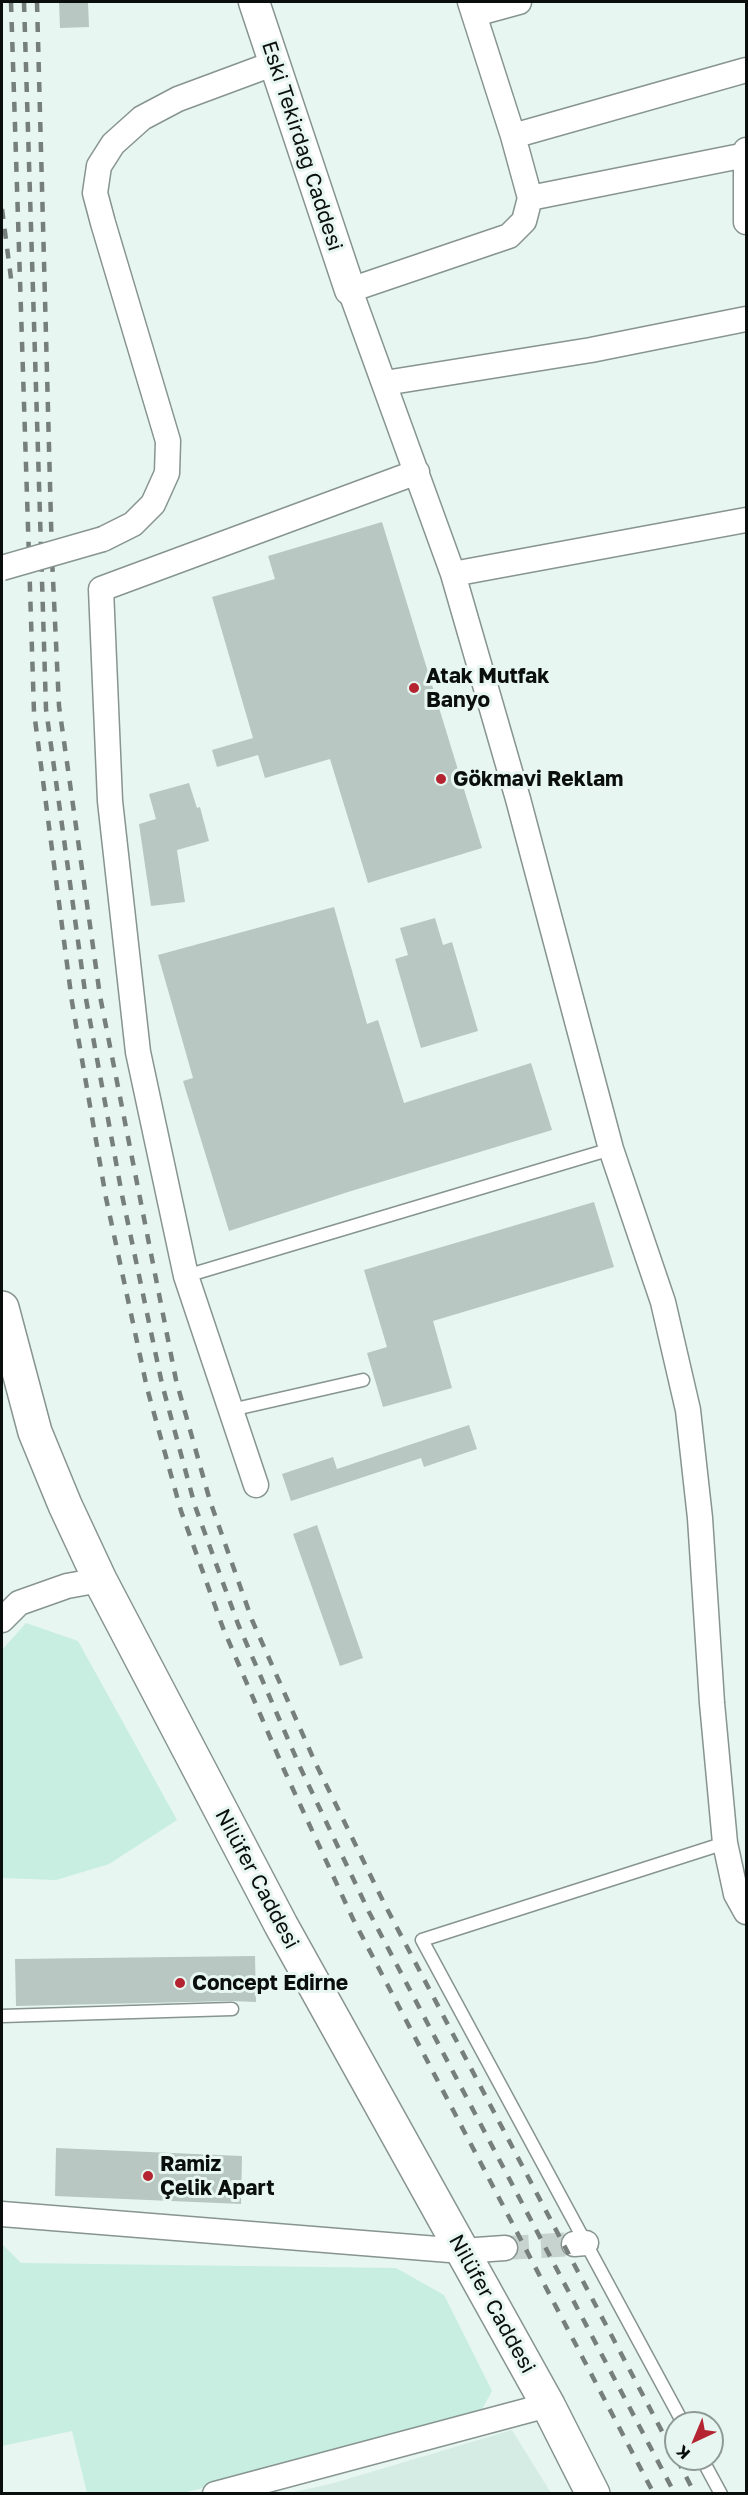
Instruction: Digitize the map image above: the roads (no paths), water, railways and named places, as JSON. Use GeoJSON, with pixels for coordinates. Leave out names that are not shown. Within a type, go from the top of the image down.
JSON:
{"type":"FeatureCollection","features":[{"type":"Feature","properties":{"kind":"main road","name":"Nilüfer Caddesi"},"geometry":{"type":"LineString","coordinates":[[2,1308],[34,1432],[100,1580],[281,1925],[548,2405],[593,2493]]}},
{"type":"Feature","properties":{"kind":"street","name":"Eski Tekirdağ Caddesi"},"geometry":{"type":"LineString","coordinates":[[254,2],[350,290]]}},
{"type":"Feature","properties":{"kind":"street"},"geometry":{"type":"LineString","coordinates":[[519,2],[473,8],[530,198],[524,221],[509,236],[350,290],[453,574],[518,799],[611,1149],[663,1302],[687,1410],[700,1518],[712,1703],[725,1843],[736,1894],[747,1912]]}},
{"type":"Feature","properties":{"kind":"street"},"geometry":{"type":"LineString","coordinates":[[2,568],[103,539],[133,524],[153,504],[167,474],[168,441],[95,193],[99,166],[113,144],[142,118],[178,99],[275,63]]}},
{"type":"Feature","properties":{"kind":"street"},"geometry":{"type":"LineString","coordinates":[[513,136],[747,70]]}},
{"type":"Feature","properties":{"kind":"street"},"geometry":{"type":"LineString","coordinates":[[530,198],[746,152],[747,222]]}},
{"type":"Feature","properties":{"kind":"street"},"geometry":{"type":"LineString","coordinates":[[385,383],[591,350],[747,319]]}},
{"type":"Feature","properties":{"kind":"street"},"geometry":{"type":"LineString","coordinates":[[256,1485],[186,1276],[138,1052],[110,801],[101,589],[417,472]]}},
{"type":"Feature","properties":{"kind":"street"},"geometry":{"type":"LineString","coordinates":[[453,574],[747,520]]}},
{"type":"Feature","properties":{"kind":"street"},"geometry":{"type":"LineString","coordinates":[[2,1620],[19,1603],[67,1586],[100,1580]]}},
{"type":"Feature","properties":{"kind":"street"},"geometry":{"type":"LineString","coordinates":[[2,2214],[462,2251],[506,2248]]}},
{"type":"Feature","properties":{"kind":"street"},"geometry":{"type":"LineString","coordinates":[[215,2493],[548,2405]]}},
{"type":"Feature","properties":{"kind":"lane"},"geometry":{"type":"LineString","coordinates":[[186,1276],[611,1149]]}},
{"type":"Feature","properties":{"kind":"lane"},"geometry":{"type":"LineString","coordinates":[[231,1410],[363,1380]]}},
{"type":"Feature","properties":{"kind":"lane"},"geometry":{"type":"LineString","coordinates":[[676,2411],[580,2244],[422,1940],[725,1843]]}},
{"type":"Feature","properties":{"kind":"lane"},"geometry":{"type":"LineString","coordinates":[[2,2016],[232,2009]]}},
{"type":"Feature","properties":{"kind":"lane"},"geometry":{"type":"LineString","coordinates":[[709,2471],[721,2493]]}},
{"type":"Feature","properties":{"kind":"tunnel"},"geometry":{"type":"LineString","coordinates":[[505,2248],[574,2244]]}},
{"type":"Feature","properties":{"kind":"railway"},"geometry":{"type":"LineString","coordinates":[[11,2],[34,712],[72,1002],[106,1198],[147,1388],[181,1511],[223,1628],[285,1772],[353,1919],[654,2494]]}},
{"type":"Feature","properties":{"kind":"railway"},"geometry":{"type":"LineString","coordinates":[[24,2],[46,709],[86,999],[122,1195],[162,1384],[195,1506],[238,1624],[300,1767],[369,1912],[675,2494]]}},
{"type":"Feature","properties":{"kind":"railway"},"geometry":{"type":"LineString","coordinates":[[37,2],[52,558],[59,706],[100,996],[176,1380],[210,1501],[252,1620],[315,1762],[385,1905],[664,2435]]}},
{"type":"Feature","properties":{"kind":"railway"},"geometry":{"type":"LineString","coordinates":[[2,209],[12,286]]}},
{"type":"Feature","properties":{"kind":"railway"},"geometry":{"type":"LineString","coordinates":[[683,2471],[695,2494]]}},
{"type":"Feature","properties":{"kind":"place","name":"Atak Mutfak Banyo"},"geometry":{"type":"Point","coordinates":[414,688]}},
{"type":"Feature","properties":{"kind":"place","name":"Gökmavi Reklam"},"geometry":{"type":"Point","coordinates":[441,779]}},
{"type":"Feature","properties":{"kind":"place","name":"Concept Edirne"},"geometry":{"type":"Point","coordinates":[180,1983]}},
{"type":"Feature","properties":{"kind":"place","name":"Ramiz Çelik Apart"},"geometry":{"type":"Point","coordinates":[148,2176]}}]}
